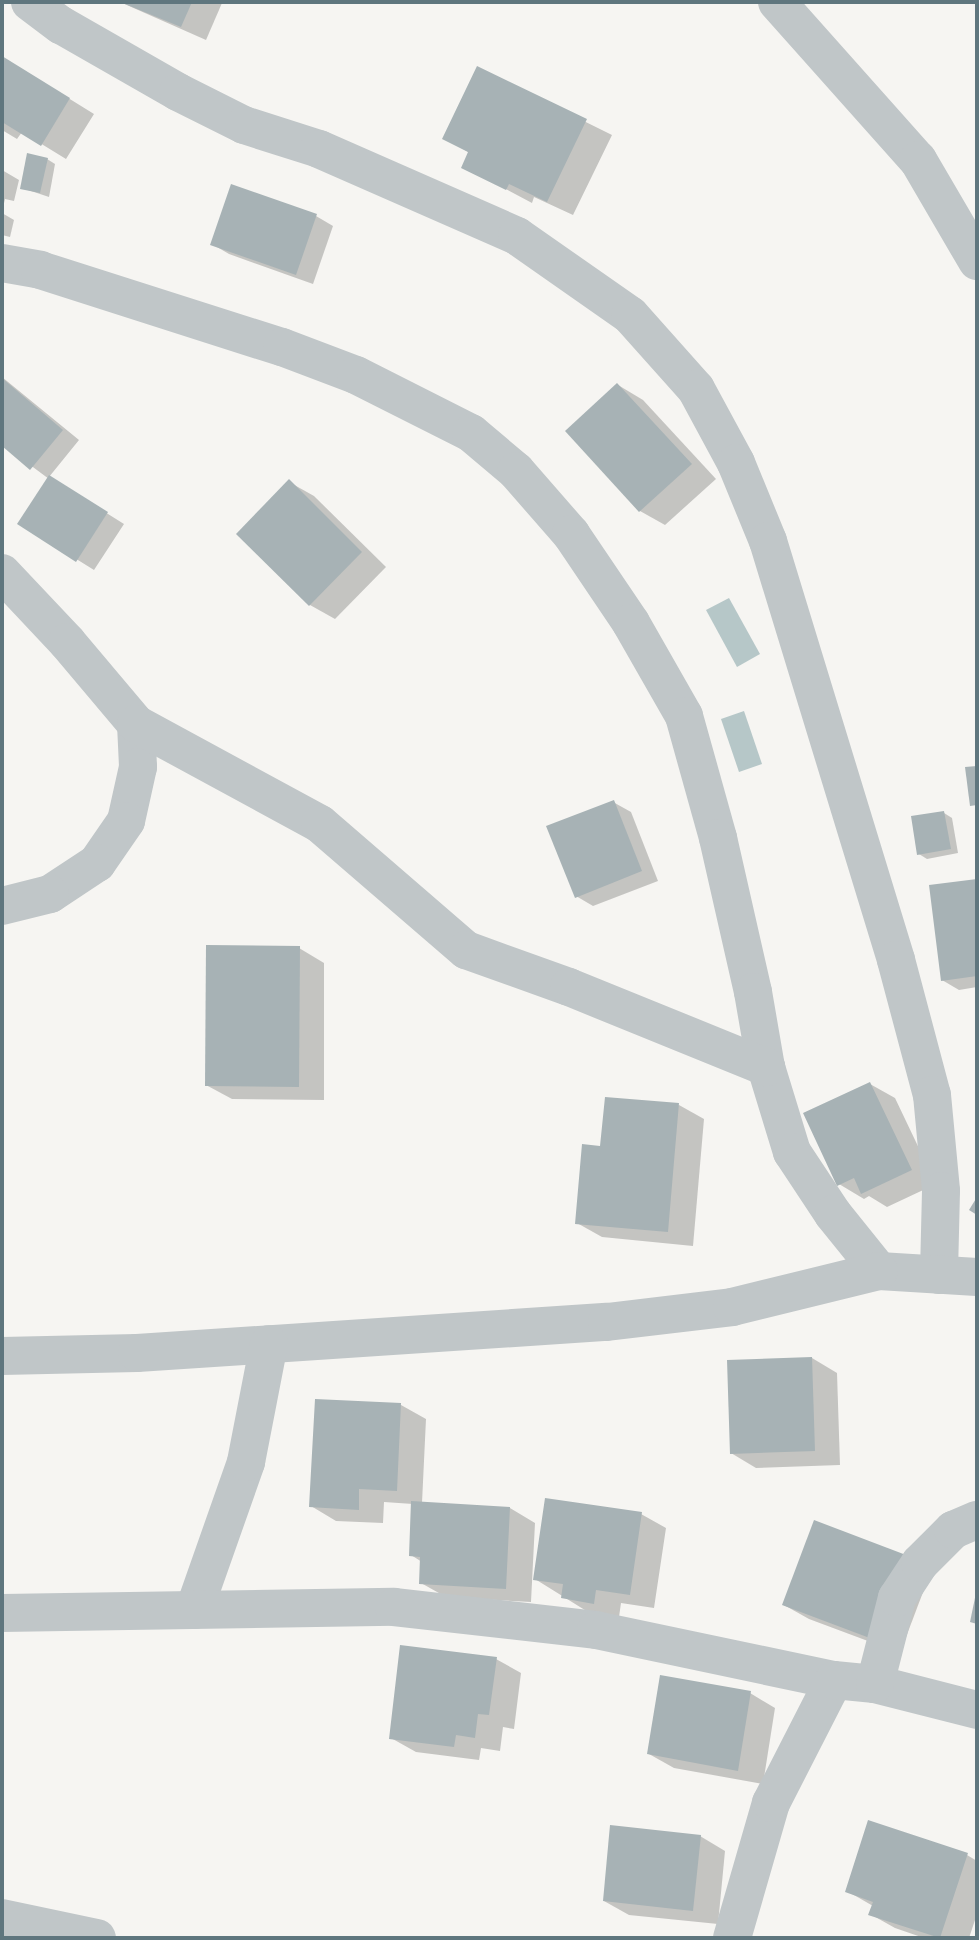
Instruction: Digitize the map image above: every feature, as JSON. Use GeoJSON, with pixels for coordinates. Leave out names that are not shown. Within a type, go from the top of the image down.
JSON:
{"type":"FeatureCollection","features":[{"type":"Feature","properties":{"kind":"street"},"geometry":{"type":"LineString","coordinates":[[30,2],[61,25],[178,92],[244,125],[320,149],[517,236],[630,315],[696,389],[736,463],[768,541],[896,960],[932,1095],[941,1191],[939,1275]]}},
{"type":"Feature","properties":{"kind":"street"},"geometry":{"type":"LineString","coordinates":[[777,2],[918,160],[977,261]]}},
{"type":"Feature","properties":{"kind":"street"},"geometry":{"type":"LineString","coordinates":[[2,263],[40,270],[282,347],[356,375],[471,433],[516,471],[578,545],[631,623],[684,716],[718,838],[753,992],[766,1067],[792,1152],[833,1214],[879,1271]]}},
{"type":"Feature","properties":{"kind":"street"},"geometry":{"type":"LineString","coordinates":[[2,573],[67,642],[136,724],[320,824],[466,950],[569,987],[766,1067]]}},
{"type":"Feature","properties":{"kind":"street"},"geometry":{"type":"LineString","coordinates":[[2,906],[50,894],[97,863],[126,821],[138,767],[136,724]]}},
{"type":"Feature","properties":{"kind":"street"},"geometry":{"type":"LineString","coordinates":[[2,1356],[137,1353],[607,1322],[732,1307],[879,1271],[977,1277]]}},
{"type":"Feature","properties":{"kind":"street"},"geometry":{"type":"LineString","coordinates":[[194,1610],[246,1462],[269,1344]]}},
{"type":"Feature","properties":{"kind":"street"},"geometry":{"type":"LineString","coordinates":[[875,1684],[897,1598],[920,1563],[953,1530],[977,1520]]}},
{"type":"Feature","properties":{"kind":"street"},"geometry":{"type":"LineString","coordinates":[[2,1613],[407,1608],[596,1630],[834,1680],[875,1684],[977,1710]]}},
{"type":"Feature","properties":{"kind":"street"},"geometry":{"type":"LineString","coordinates":[[732,1938],[771,1803],[834,1680]]}},
{"type":"Feature","properties":{"kind":"street"},"geometry":{"type":"LineString","coordinates":[[2,1918],[97,1938]]}},
{"type":"Feature","properties":{"kind":"shaded area"},"geometry":{"type":"Polygon","coordinates":[[[729,598],[760,654],[737,667],[706,610],[729,598]]]}},
{"type":"Feature","properties":{"kind":"shaded area"},"geometry":{"type":"Polygon","coordinates":[[[744,711],[762,764],[739,772],[721,719],[744,711]]]}},
{"type":"Feature","properties":{"kind":"building"},"geometry":{"type":"Polygon","coordinates":[[[120,2],[192,2],[181,27],[120,2]]]}},
{"type":"Feature","properties":{"kind":"building"},"geometry":{"type":"Polygon","coordinates":[[[2,56],[70,98],[41,146],[2,122],[2,56]]]}},
{"type":"Feature","properties":{"kind":"building"},"geometry":{"type":"Polygon","coordinates":[[[477,66],[587,119],[547,202],[509,184],[506,190],[461,168],[468,152],[442,139],[477,66]]]}},
{"type":"Feature","properties":{"kind":"building"},"geometry":{"type":"Polygon","coordinates":[[[27,153],[48,158],[40,193],[20,189],[27,153]]]}},
{"type":"Feature","properties":{"kind":"building"},"geometry":{"type":"Polygon","coordinates":[[[231,184],[317,214],[296,275],[210,245],[231,184]]]}},
{"type":"Feature","properties":{"kind":"building"},"geometry":{"type":"Polygon","coordinates":[[[2,378],[63,430],[30,470],[2,446],[2,378]]]}},
{"type":"Feature","properties":{"kind":"building"},"geometry":{"type":"Polygon","coordinates":[[[617,383],[692,464],[639,512],[565,431],[617,383]]]}},
{"type":"Feature","properties":{"kind":"building"},"geometry":{"type":"Polygon","coordinates":[[[49,475],[108,512],[76,562],[17,524],[49,475]]]}},
{"type":"Feature","properties":{"kind":"building"},"geometry":{"type":"Polygon","coordinates":[[[289,479],[362,552],[309,606],[236,534],[289,479]]]}},
{"type":"Feature","properties":{"kind":"building"},"geometry":{"type":"Polygon","coordinates":[[[977,766],[977,805],[970,806],[965,767],[977,766]]]}},
{"type":"Feature","properties":{"kind":"building"},"geometry":{"type":"Polygon","coordinates":[[[614,800],[642,871],[575,898],[546,826],[614,800]]]}},
{"type":"Feature","properties":{"kind":"building"},"geometry":{"type":"Polygon","coordinates":[[[944,811],[951,849],[917,855],[911,816],[944,811]]]}},
{"type":"Feature","properties":{"kind":"building"},"geometry":{"type":"Polygon","coordinates":[[[977,879],[977,976],[941,981],[929,885],[977,879]]]}},
{"type":"Feature","properties":{"kind":"building"},"geometry":{"type":"Polygon","coordinates":[[[206,945],[300,946],[299,1087],[205,1086],[206,945]]]}},
{"type":"Feature","properties":{"kind":"building"},"geometry":{"type":"Polygon","coordinates":[[[870,1082],[912,1170],[861,1194],[854,1178],[837,1186],[803,1113],[870,1082]]]}},
{"type":"Feature","properties":{"kind":"building"},"geometry":{"type":"Polygon","coordinates":[[[605,1097],[679,1103],[668,1232],[575,1224],[582,1144],[600,1146],[605,1097]]]}},
{"type":"Feature","properties":{"kind":"building"},"geometry":{"type":"Polygon","coordinates":[[[977,1197],[977,1215],[969,1210],[977,1197]]]}},
{"type":"Feature","properties":{"kind":"building"},"geometry":{"type":"Polygon","coordinates":[[[812,1357],[815,1451],[730,1454],[727,1360],[812,1357]]]}},
{"type":"Feature","properties":{"kind":"building"},"geometry":{"type":"Polygon","coordinates":[[[315,1399],[401,1403],[397,1491],[359,1489],[359,1510],[309,1507],[315,1399]]]}},
{"type":"Feature","properties":{"kind":"building"},"geometry":{"type":"Polygon","coordinates":[[[545,1498],[642,1512],[630,1595],[596,1590],[594,1604],[561,1598],[563,1584],[533,1580],[545,1498]]]}},
{"type":"Feature","properties":{"kind":"building"},"geometry":{"type":"Polygon","coordinates":[[[411,1501],[510,1507],[506,1589],[419,1584],[420,1557],[409,1556],[411,1501]]]}},
{"type":"Feature","properties":{"kind":"building"},"geometry":{"type":"Polygon","coordinates":[[[814,1520],[906,1555],[875,1640],[782,1605],[814,1520]]]}},
{"type":"Feature","properties":{"kind":"building"},"geometry":{"type":"Polygon","coordinates":[[[977,1593],[977,1624],[970,1622],[977,1593]]]}},
{"type":"Feature","properties":{"kind":"building"},"geometry":{"type":"Polygon","coordinates":[[[400,1645],[497,1657],[489,1715],[478,1714],[475,1738],[456,1735],[454,1747],[389,1739],[400,1645]]]}},
{"type":"Feature","properties":{"kind":"building"},"geometry":{"type":"Polygon","coordinates":[[[660,1675],[751,1691],[738,1771],[647,1754],[660,1675]]]}},
{"type":"Feature","properties":{"kind":"building"},"geometry":{"type":"Polygon","coordinates":[[[868,1820],[968,1853],[940,1938],[868,1915],[873,1902],[845,1892],[868,1820]]]}},
{"type":"Feature","properties":{"kind":"building"},"geometry":{"type":"Polygon","coordinates":[[[610,1825],[701,1835],[693,1911],[603,1901],[610,1825]]]}}]}
